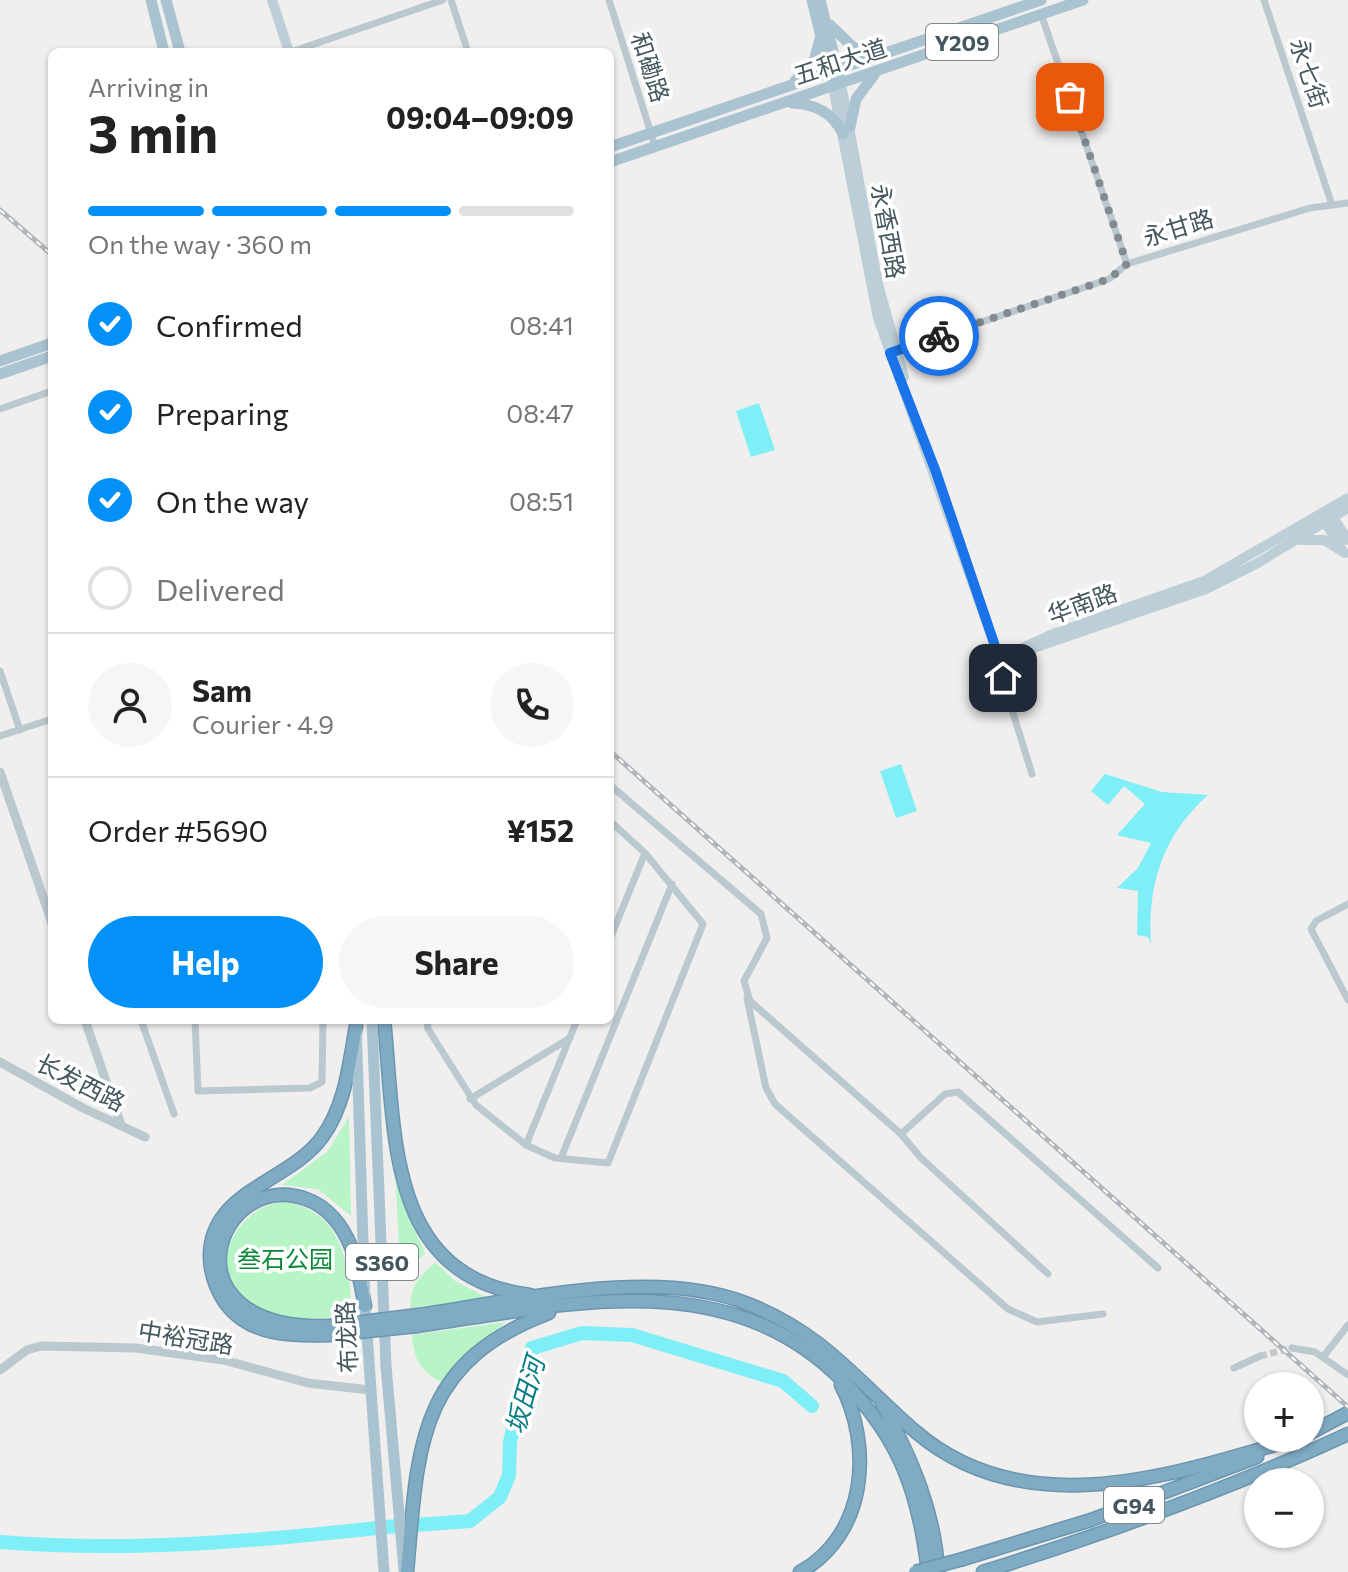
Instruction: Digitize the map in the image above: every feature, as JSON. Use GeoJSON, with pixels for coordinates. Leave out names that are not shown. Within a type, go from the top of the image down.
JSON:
{"type":"FeatureCollection","features":[{"type":"Feature","properties":{"kind":"highway"},"geometry":{"type":"LineString","coordinates":[[356,1024],[342,1101],[332,1123],[306,1155],[227,1209],[210,1245],[210,1267],[215,1282],[223,1300],[238,1317],[276,1334],[568,1306],[661,1301],[741,1314],[814,1353],[872,1411],[891,1441],[920,1515],[928,1572]]}},
{"type":"Feature","properties":{"kind":"highway"},"geometry":{"type":"LineString","coordinates":[[384,1024],[404,1186],[429,1244],[459,1271],[493,1288],[545,1297]]}},
{"type":"Feature","properties":{"kind":"highway"},"geometry":{"type":"LineString","coordinates":[[329,1330],[277,1324],[240,1306],[222,1276],[222,1239],[239,1213],[268,1195],[294,1196],[317,1203],[328,1212],[351,1246],[365,1306]]}},
{"type":"Feature","properties":{"kind":"highway"},"geometry":{"type":"LineString","coordinates":[[417,1321],[545,1297],[658,1287],[702,1290],[747,1303],[832,1351],[917,1433],[967,1465],[992,1475],[1048,1485],[1112,1483],[1182,1472],[1251,1452]]}},
{"type":"Feature","properties":{"kind":"highway"},"geometry":{"type":"LineString","coordinates":[[405,1572],[418,1462],[428,1421],[437,1403],[481,1348],[501,1333],[568,1306]]}},
{"type":"Feature","properties":{"kind":"highway"},"geometry":{"type":"LineString","coordinates":[[800,1572],[821,1554],[841,1530],[857,1496],[862,1459],[856,1421],[833,1371]]}},
{"type":"Feature","properties":{"kind":"highway"},"geometry":{"type":"LineString","coordinates":[[874,1391],[920,1482],[937,1545],[938,1572]]}},
{"type":"Feature","properties":{"kind":"highway"},"geometry":{"type":"LineString","coordinates":[[1324,1426],[1348,1413]]}},
{"type":"Feature","properties":{"kind":"highway","name":"G94"},"geometry":{"type":"LineString","coordinates":[[983,1572],[1072,1544],[1348,1434]]}},
{"type":"Feature","properties":{"kind":"highway","name":"G94"},"geometry":{"type":"LineString","coordinates":[[915,1572],[1091,1520],[1220,1473],[1267,1452]]}},
{"type":"Feature","properties":{"kind":"main road"},"geometry":{"type":"LineString","coordinates":[[151,0],[163,48]]}},
{"type":"Feature","properties":{"kind":"main road"},"geometry":{"type":"LineString","coordinates":[[166,0],[179,48]]}},
{"type":"Feature","properties":{"kind":"main road"},"geometry":{"type":"LineString","coordinates":[[272,0],[289,48]]}},
{"type":"Feature","properties":{"kind":"main road"},"geometry":{"type":"LineString","coordinates":[[812,0],[834,71]]}},
{"type":"Feature","properties":{"kind":"main road"},"geometry":{"type":"LineString","coordinates":[[820,0],[837,85]]}},
{"type":"Feature","properties":{"kind":"main road","name":"五和大道"},"geometry":{"type":"LineString","coordinates":[[614,146],[1041,0]]}},
{"type":"Feature","properties":{"kind":"main road","name":"五和大道"},"geometry":{"type":"LineString","coordinates":[[614,161],[1083,0]]}},
{"type":"Feature","properties":{"kind":"main road"},"geometry":{"type":"LineString","coordinates":[[824,15],[835,32],[854,48],[892,51],[897,65]]}},
{"type":"Feature","properties":{"kind":"main road"},"geometry":{"type":"LineString","coordinates":[[820,30],[814,61],[803,75],[780,89],[780,103],[797,103],[823,110],[846,130],[859,90],[868,79],[883,70]]}},
{"type":"Feature","properties":{"kind":"main road","name":"永香西路"},"geometry":{"type":"LineString","coordinates":[[837,85],[874,301],[894,351],[1008,697]]}},
{"type":"Feature","properties":{"kind":"main road"},"geometry":{"type":"LineString","coordinates":[[0,361],[48,344]]}},
{"type":"Feature","properties":{"kind":"main road"},"geometry":{"type":"LineString","coordinates":[[0,374],[48,357]]}},
{"type":"Feature","properties":{"kind":"main road","name":"华南路"},"geometry":{"type":"LineString","coordinates":[[998,659],[1016,656],[1185,597],[1230,578],[1294,541],[1348,498]]}},
{"type":"Feature","properties":{"kind":"main road","name":"华南路"},"geometry":{"type":"LineString","coordinates":[[998,659],[1053,634],[1204,581],[1348,508]]}},
{"type":"Feature","properties":{"kind":"main road"},"geometry":{"type":"LineString","coordinates":[[1326,517],[1348,540]]}},
{"type":"Feature","properties":{"kind":"main road"},"geometry":{"type":"LineString","coordinates":[[1326,517],[1346,556]]}},
{"type":"Feature","properties":{"kind":"main road"},"geometry":{"type":"LineString","coordinates":[[1294,541],[1317,539],[1346,556]]}},
{"type":"Feature","properties":{"kind":"main road","name":"布龙路"},"geometry":{"type":"LineString","coordinates":[[356,1024],[365,1306],[384,1572]]}},
{"type":"Feature","properties":{"kind":"main road","name":"布龙路"},"geometry":{"type":"LineString","coordinates":[[372,1024],[386,1366],[405,1572]]}},
{"type":"Feature","properties":{"kind":"street"},"geometry":{"type":"LineString","coordinates":[[302,48],[443,0]]}},
{"type":"Feature","properties":{"kind":"street"},"geometry":{"type":"LineString","coordinates":[[451,0],[467,48]]}},
{"type":"Feature","properties":{"kind":"street","name":"和磡路"},"geometry":{"type":"LineString","coordinates":[[609,0],[655,146]]}},
{"type":"Feature","properties":{"kind":"street","name":"永七街"},"geometry":{"type":"LineString","coordinates":[[1264,0],[1332,205]]}},
{"type":"Feature","properties":{"kind":"street"},"geometry":{"type":"LineString","coordinates":[[1041,14],[1127,264]]}},
{"type":"Feature","properties":{"kind":"street","name":"永甘路"},"geometry":{"type":"LineString","coordinates":[[894,351],[1109,279],[1127,264],[1310,208],[1348,203]]}},
{"type":"Feature","properties":{"kind":"street"},"geometry":{"type":"LineString","coordinates":[[0,409],[48,392]]}},
{"type":"Feature","properties":{"kind":"street"},"geometry":{"type":"LineString","coordinates":[[0,671],[20,730]]}},
{"type":"Feature","properties":{"kind":"street"},"geometry":{"type":"LineString","coordinates":[[1008,697],[1032,774]]}},
{"type":"Feature","properties":{"kind":"street"},"geometry":{"type":"LineString","coordinates":[[0,736],[48,720]]}},
{"type":"Feature","properties":{"kind":"street"},"geometry":{"type":"LineString","coordinates":[[0,772],[48,911]]}},
{"type":"Feature","properties":{"kind":"street"},"geometry":{"type":"LineString","coordinates":[[614,788],[761,914],[767,938],[748,969],[745,992],[766,1088],[775,1104],[1008,1309],[1037,1322],[1103,1314]]}},
{"type":"Feature","properties":{"kind":"street"},"geometry":{"type":"LineString","coordinates":[[427,1024],[470,1099],[526,1145],[561,1158],[608,1163],[703,924],[645,853],[614,825]]}},
{"type":"Feature","properties":{"kind":"street"},"geometry":{"type":"LineString","coordinates":[[614,929],[645,853]]}},
{"type":"Feature","properties":{"kind":"street"},"geometry":{"type":"LineString","coordinates":[[561,1158],[672,884]]}},
{"type":"Feature","properties":{"kind":"street"},"geometry":{"type":"LineString","coordinates":[[1348,904],[1316,921],[1311,929],[1348,1000]]}},
{"type":"Feature","properties":{"kind":"street"},"geometry":{"type":"LineString","coordinates":[[745,992],[758,1009],[901,1134],[920,1157],[1048,1274]]}},
{"type":"Feature","properties":{"kind":"street"},"geometry":{"type":"LineString","coordinates":[[86,1024],[121,1125]]}},
{"type":"Feature","properties":{"kind":"street"},"geometry":{"type":"LineString","coordinates":[[142,1024],[174,1114]]}},
{"type":"Feature","properties":{"kind":"street"},"geometry":{"type":"LineString","coordinates":[[195,1024],[198,1091],[310,1088],[322,1082],[323,1024]]}},
{"type":"Feature","properties":{"kind":"street"},"geometry":{"type":"LineString","coordinates":[[526,1145],[575,1024]]}},
{"type":"Feature","properties":{"kind":"street"},"geometry":{"type":"LineString","coordinates":[[470,1099],[570,1038]]}},
{"type":"Feature","properties":{"kind":"street","name":"长发西路"},"geometry":{"type":"LineString","coordinates":[[0,1062],[81,1107],[145,1137]]}},
{"type":"Feature","properties":{"kind":"street"},"geometry":{"type":"LineString","coordinates":[[901,1134],[945,1094],[958,1092],[1158,1268]]}},
{"type":"Feature","properties":{"kind":"street"},"geometry":{"type":"LineString","coordinates":[[1323,1357],[1348,1325]]}},
{"type":"Feature","properties":{"kind":"street","name":"中裕冠路"},"geometry":{"type":"LineString","coordinates":[[0,1370],[27,1350],[41,1346],[136,1348],[223,1360],[326,1386],[370,1390]]}},
{"type":"Feature","properties":{"kind":"street"},"geometry":{"type":"LineString","coordinates":[[1292,1348],[1305,1348],[1348,1375]]}},
{"type":"Feature","properties":{"kind":"street"},"geometry":{"type":"LineString","coordinates":[[1234,1368],[1260,1356]]}},
{"type":"Feature","properties":{"kind":"green space"},"geometry":{"type":"Polygon","coordinates":[[[349,1117],[351,1216],[318,1189],[282,1185],[327,1152],[349,1117]]]}},
{"type":"Feature","properties":{"kind":"green space"},"geometry":{"type":"Polygon","coordinates":[[[395,1171],[404,1207],[425,1253],[401,1279],[395,1171]]]}},
{"type":"Feature","properties":{"kind":"green space","name":"叁石公园"},"geometry":{"type":"Polygon","coordinates":[[[285,1202],[316,1214],[336,1236],[342,1249],[351,1297],[329,1318],[297,1318],[265,1311],[246,1300],[233,1286],[227,1271],[227,1255],[241,1225],[269,1205],[285,1202]]]}},
{"type":"Feature","properties":{"kind":"green space"},"geometry":{"type":"Polygon","coordinates":[[[435,1262],[455,1281],[488,1298],[410,1308],[417,1282],[435,1262]]]}},
{"type":"Feature","properties":{"kind":"green space"},"geometry":{"type":"Polygon","coordinates":[[[506,1322],[471,1349],[441,1382],[427,1373],[416,1357],[412,1335],[506,1322]]]}},
{"type":"Feature","properties":{"kind":"water"},"geometry":{"type":"Polygon","coordinates":[[[759,403],[775,450],[751,457],[736,411],[759,403]]]}},
{"type":"Feature","properties":{"kind":"water"},"geometry":{"type":"Polygon","coordinates":[[[901,764],[917,811],[896,818],[880,771],[901,764]]]}},
{"type":"Feature","properties":{"kind":"water"},"geometry":{"type":"Polygon","coordinates":[[[1105,774],[1162,792],[1208,795],[1180,827],[1161,862],[1152,901],[1151,944],[1148,937],[1137,935],[1138,891],[1117,888],[1138,868],[1151,843],[1117,835],[1145,804],[1124,786],[1108,805],[1091,791],[1105,774]]]}},
{"type":"Feature","properties":{"kind":"waterway","name":"坂田河"},"geometry":{"type":"LineString","coordinates":[[415,1525],[470,1521],[500,1497],[509,1475],[510,1442],[532,1348],[582,1333],[632,1335],[783,1381],[812,1406]]}},
{"type":"Feature","properties":{"kind":"waterway","name":"坂田河"},"geometry":{"type":"LineString","coordinates":[[0,1542],[101,1546],[202,1543],[405,1525]]}},
{"type":"Feature","properties":{"kind":"tunnel"},"geometry":{"type":"LineString","coordinates":[[1260,1356],[1292,1348]]}},
{"type":"Feature","properties":{"kind":"railway"},"geometry":{"type":"LineString","coordinates":[[0,210],[48,252]]}},
{"type":"Feature","properties":{"kind":"railway"},"geometry":{"type":"LineString","coordinates":[[614,755],[1348,1407]]}},
{"type":"Feature","properties":{"kind":"way so far"},"geometry":{"type":"LineString","coordinates":[[939,336],[1109,279],[1127,264],[1070,97]]}},
{"type":"Feature","properties":{"kind":"route"},"geometry":{"type":"LineString","coordinates":[[939,336],[890,353],[936,472],[1003,678]]}}]}
